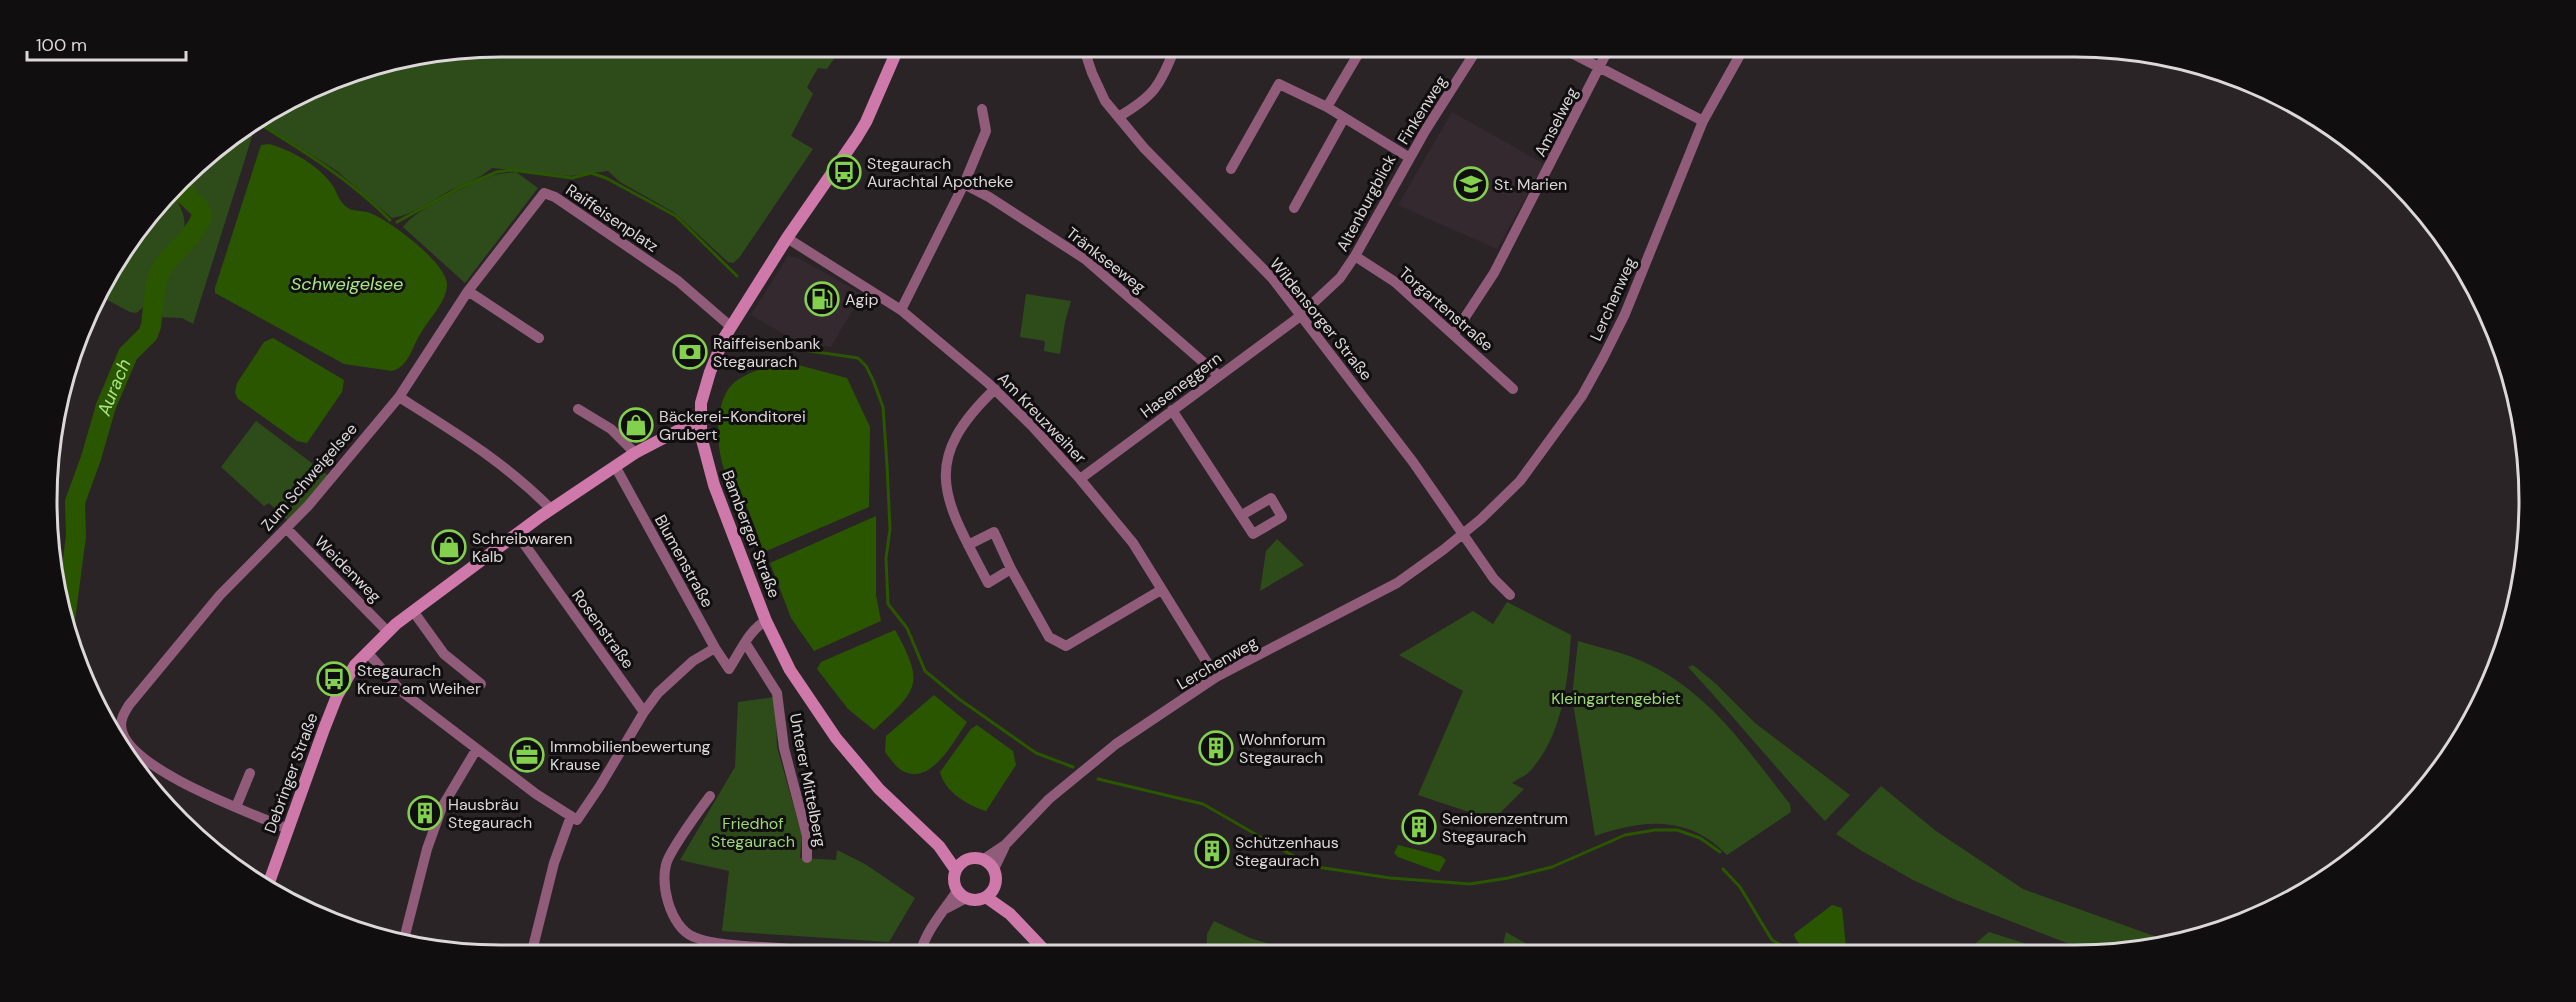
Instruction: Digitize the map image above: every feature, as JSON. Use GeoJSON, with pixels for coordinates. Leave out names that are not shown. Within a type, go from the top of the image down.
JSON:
{"type":"FeatureCollection","features":[{"type":"Feature","properties":{"kind":"main road","name":"Bamberger Straße"},"geometry":{"type":"LineString","coordinates":[[894,57],[867,122],[730,326],[710,372],[701,404],[700,419],[704,453],[714,485],[766,621],[790,670],[836,738],[879,789],[939,846],[955,869]]}},
{"type":"Feature","properties":{"kind":"main road","name":"Debringer Straße"},"geometry":{"type":"LineString","coordinates":[[270,880],[337,696],[355,665],[367,652],[413,611],[551,509],[635,453],[700,419]]}},
{"type":"Feature","properties":{"kind":"main road","name":"Bamberger Straße"},"geometry":{"type":"LineString","coordinates":[[939,846],[965,860]]}},
{"type":"Feature","properties":{"kind":"main road"},"geometry":{"type":"LineString","coordinates":[[971,857],[984,859],[994,870],[990,892],[972,900],[962,894],[953,880],[955,869],[971,857]]}},
{"type":"Feature","properties":{"kind":"main road"},"geometry":{"type":"LineString","coordinates":[[990,892],[1039,945]]}},
{"type":"Feature","properties":{"kind":"street","name":"Wildensorger Straße"},"geometry":{"type":"LineString","coordinates":[[1087,57],[1105,101],[1160,165],[1272,278],[1406,452],[1463,534]]}},
{"type":"Feature","properties":{"kind":"street"},"geometry":{"type":"LineString","coordinates":[[1118,117],[1142,103],[1151,94],[1164,76],[1172,57]]}},
{"type":"Feature","properties":{"kind":"street"},"geometry":{"type":"LineString","coordinates":[[1327,107],[1357,57]]}},
{"type":"Feature","properties":{"kind":"street","name":"Finkenweg"},"geometry":{"type":"LineString","coordinates":[[1410,158],[1472,57]]}},
{"type":"Feature","properties":{"kind":"street"},"geometry":{"type":"LineString","coordinates":[[1578,57],[1703,121]]}},
{"type":"Feature","properties":{"kind":"street","name":"Amselweg"},"geometry":{"type":"LineString","coordinates":[[1454,334],[1494,273],[1605,57]]}},
{"type":"Feature","properties":{"kind":"street","name":"Lerchenweg"},"geometry":{"type":"LineString","coordinates":[[984,859],[1005,846],[1049,799],[1116,744],[1216,677],[1397,583],[1463,534],[1520,481],[1582,396],[1625,314],[1703,121],[1739,57]]}},
{"type":"Feature","properties":{"kind":"street","name":"Altenburgblick"},"geometry":{"type":"LineString","coordinates":[[1231,169],[1279,84],[1327,107],[1410,158],[1355,256],[1340,278],[1300,315]]}},
{"type":"Feature","properties":{"kind":"street"},"geometry":{"type":"LineString","coordinates":[[901,310],[964,184],[986,131],[982,109]]}},
{"type":"Feature","properties":{"kind":"street"},"geometry":{"type":"LineString","coordinates":[[1293,208],[1344,118]]}},
{"type":"Feature","properties":{"kind":"street","name":"Tränkseeweg"},"geometry":{"type":"LineString","coordinates":[[964,184],[989,197],[1085,259],[1218,375]]}},
{"type":"Feature","properties":{"kind":"street","name":"Raiffeisenplatz"},"geometry":{"type":"LineString","coordinates":[[399,397],[468,291],[544,193],[555,197],[678,281],[730,326]]}},
{"type":"Feature","properties":{"kind":"street","name":"Am Kreuzweiher"},"geometry":{"type":"LineString","coordinates":[[787,238],[901,310],[994,388],[1080,479],[1133,543],[1216,677]]}},
{"type":"Feature","properties":{"kind":"street","name":"Torgartenstraße"},"geometry":{"type":"LineString","coordinates":[[1355,256],[1395,282],[1513,390]]}},
{"type":"Feature","properties":{"kind":"street"},"geometry":{"type":"LineString","coordinates":[[468,291],[539,338]]}},
{"type":"Feature","properties":{"kind":"street","name":"Haseneggern"},"geometry":{"type":"LineString","coordinates":[[1080,479],[1300,315]]}},
{"type":"Feature","properties":{"kind":"street"},"geometry":{"type":"LineString","coordinates":[[994,388],[976,406],[962,425],[948,454],[945,477],[949,504],[988,583],[1011,569]]}},
{"type":"Feature","properties":{"kind":"street"},"geometry":{"type":"LineString","coordinates":[[399,397],[488,453],[522,480],[551,509]]}},
{"type":"Feature","properties":{"kind":"street","name":"Zum Schweigelsee"},"geometry":{"type":"LineString","coordinates":[[123,734],[120,723],[129,705],[220,595],[286,528],[399,397]]}},
{"type":"Feature","properties":{"kind":"street"},"geometry":{"type":"LineString","coordinates":[[578,409],[611,429],[635,453]]}},
{"type":"Feature","properties":{"kind":"street"},"geometry":{"type":"LineString","coordinates":[[1172,410],[1242,515]]}},
{"type":"Feature","properties":{"kind":"street","name":"Blumenstraße"},"geometry":{"type":"LineString","coordinates":[[615,466],[715,648],[729,669],[746,644]]}},
{"type":"Feature","properties":{"kind":"street","name":"Weidenweg"},"geometry":{"type":"LineString","coordinates":[[286,528],[388,632]]}},
{"type":"Feature","properties":{"kind":"street"},"geometry":{"type":"LineString","coordinates":[[968,545],[994,532],[1011,569],[1049,637],[1066,646],[1161,590]]}},
{"type":"Feature","properties":{"kind":"street","name":"Rosenstraße"},"geometry":{"type":"LineString","coordinates":[[517,534],[644,712]]}},
{"type":"Feature","properties":{"kind":"street"},"geometry":{"type":"LineString","coordinates":[[1463,534],[1494,579],[1510,595]]}},
{"type":"Feature","properties":{"kind":"street"},"geometry":{"type":"LineString","coordinates":[[413,611],[444,654],[481,684]]}},
{"type":"Feature","properties":{"kind":"street"},"geometry":{"type":"LineString","coordinates":[[746,644],[759,624],[766,621]]}},
{"type":"Feature","properties":{"kind":"street","name":"Unterer Mittelberg"},"geometry":{"type":"LineString","coordinates":[[746,644],[777,693],[784,748],[807,836],[807,858]]}},
{"type":"Feature","properties":{"kind":"street"},"geometry":{"type":"LineString","coordinates":[[534,945],[554,863],[574,818],[600,786],[644,712],[658,693],[693,661],[715,648]]}},
{"type":"Feature","properties":{"kind":"street"},"geometry":{"type":"LineString","coordinates":[[367,652],[401,692],[536,794],[574,818]]}},
{"type":"Feature","properties":{"kind":"street","name":"Zum Schweigelsee"},"geometry":{"type":"LineString","coordinates":[[123,734],[133,747],[155,767],[236,807]]}},
{"type":"Feature","properties":{"kind":"street"},"geometry":{"type":"LineString","coordinates":[[405,934],[427,849],[442,807],[476,750]]}},
{"type":"Feature","properties":{"kind":"street"},"geometry":{"type":"LineString","coordinates":[[250,773],[236,807],[288,829]]}},
{"type":"Feature","properties":{"kind":"street"},"geometry":{"type":"LineString","coordinates":[[710,796],[689,823],[667,861],[668,904],[677,926],[691,936],[705,941],[747,945]]}},
{"type":"Feature","properties":{"kind":"street","name":"Lerchenweg"},"geometry":{"type":"LineString","coordinates":[[994,870],[1005,846]]}},
{"type":"Feature","properties":{"kind":"street"},"geometry":{"type":"LineString","coordinates":[[924,945],[932,925],[962,894]]}},
{"type":"Feature","properties":{"kind":"shaded area","name":"St. Marien"},"geometry":{"type":"Polygon","coordinates":[[[1452,112],[1544,164],[1497,249],[1398,205],[1452,112]]]}},
{"type":"Feature","properties":{"kind":"shaded area"},"geometry":{"type":"Polygon","coordinates":[[[788,256],[800,259],[862,294],[831,347],[794,340],[751,315],[788,256]]]}},
{"type":"Feature","properties":{"kind":"green space"},"geometry":{"type":"Polygon","coordinates":[[[501,57],[835,57],[827,69],[818,68],[807,87],[813,94],[791,136],[813,149],[739,258],[733,263],[728,262],[675,213],[620,182],[608,171],[570,176],[492,168],[419,209],[392,218],[337,171],[264,125],[305,103],[358,81],[386,72],[443,61],[501,57]]]}},
{"type":"Feature","properties":{"kind":"green space"},"geometry":{"type":"Polygon","coordinates":[[[253,133],[193,324],[182,318],[154,317],[160,276],[182,252],[201,225],[204,215],[196,195],[185,190],[208,167],[253,133]]]}},
{"type":"Feature","properties":{"kind":"green space"},"geometry":{"type":"Polygon","coordinates":[[[516,172],[538,188],[465,283],[403,227],[430,205],[458,191],[495,175],[516,172]]]}},
{"type":"Feature","properties":{"kind":"green space"},"geometry":{"type":"Polygon","coordinates":[[[175,199],[184,218],[182,237],[155,266],[145,304],[136,313],[106,299],[132,254],[175,199]]]}},
{"type":"Feature","properties":{"kind":"green space"},"geometry":{"type":"Polygon","coordinates":[[[1026,294],[1071,301],[1060,354],[1044,351],[1045,341],[1020,337],[1026,294]]]}},
{"type":"Feature","properties":{"kind":"green space"},"geometry":{"type":"Polygon","coordinates":[[[256,421],[329,476],[289,522],[269,503],[264,506],[221,467],[256,421]]]}},
{"type":"Feature","properties":{"kind":"green space"},"geometry":{"type":"Polygon","coordinates":[[[1277,539],[1304,565],[1260,591],[1266,551],[1277,539]]]}},
{"type":"Feature","properties":{"kind":"green space"},"geometry":{"type":"Polygon","coordinates":[[[1507,602],[1571,635],[1568,670],[1557,724],[1542,756],[1531,770],[1512,783],[1524,789],[1493,820],[1418,795],[1463,691],[1399,655],[1473,611],[1493,624],[1507,602]]]}},
{"type":"Feature","properties":{"kind":"green space","name":"Kleingartengebiet"},"geometry":{"type":"Polygon","coordinates":[[[1578,641],[1640,660],[1691,691],[1727,725],[1743,744],[1790,804],[1791,812],[1727,855],[1697,833],[1665,824],[1631,826],[1595,836],[1572,697],[1578,641]]]}},
{"type":"Feature","properties":{"kind":"green space"},"geometry":{"type":"Polygon","coordinates":[[[1693,665],[1715,683],[1755,723],[1850,795],[1825,821],[1688,667],[1693,665]]]}},
{"type":"Feature","properties":{"kind":"green space","name":"Friedhof Stegaurach"},"geometry":{"type":"Polygon","coordinates":[[[775,697],[777,747],[802,836],[800,858],[836,860],[837,850],[865,864],[915,898],[889,942],[722,931],[729,871],[680,860],[735,767],[738,702],[775,697]]]}},
{"type":"Feature","properties":{"kind":"green space"},"geometry":{"type":"Polygon","coordinates":[[[1881,786],[1936,831],[2023,889],[2157,937],[2104,944],[2072,945],[1956,900],[1913,880],[1836,834],[1881,786]]]}},
{"type":"Feature","properties":{"kind":"green space"},"geometry":{"type":"Polygon","coordinates":[[[1214,921],[1250,938],[1273,945],[1206,945],[1207,934],[1214,921]]]}},
{"type":"Feature","properties":{"kind":"green space"},"geometry":{"type":"Polygon","coordinates":[[[1506,932],[1528,945],[1503,945],[1506,932]]]}},
{"type":"Feature","properties":{"kind":"green space"},"geometry":{"type":"Polygon","coordinates":[[[1989,932],[2030,945],[1973,945],[1989,932]]]}},
{"type":"Feature","properties":{"kind":"water","name":"Schweigelsee"},"geometry":{"type":"Polygon","coordinates":[[[269,144],[294,154],[318,169],[348,208],[379,217],[403,233],[429,255],[445,277],[447,286],[444,298],[406,361],[398,369],[392,371],[344,364],[215,293],[261,145],[269,144]]]}},
{"type":"Feature","properties":{"kind":"water"},"geometry":{"type":"Polygon","coordinates":[[[273,338],[344,380],[342,392],[307,443],[297,441],[238,399],[235,393],[237,383],[264,342],[273,338]]]}},
{"type":"Feature","properties":{"kind":"water"},"geometry":{"type":"Polygon","coordinates":[[[787,362],[847,378],[870,427],[869,507],[764,552],[746,505],[721,460],[718,436],[720,411],[728,389],[735,382],[753,372],[787,362]]]}},
{"type":"Feature","properties":{"kind":"water"},"geometry":{"type":"Polygon","coordinates":[[[876,516],[876,595],[881,621],[814,651],[791,618],[770,563],[876,516]]]}},
{"type":"Feature","properties":{"kind":"water"},"geometry":{"type":"Polygon","coordinates":[[[895,630],[911,663],[912,686],[900,705],[874,730],[848,709],[817,669],[821,662],[895,630]]]}},
{"type":"Feature","properties":{"kind":"water"},"geometry":{"type":"Polygon","coordinates":[[[934,695],[967,722],[940,760],[922,773],[912,774],[901,770],[885,752],[886,736],[934,695]]]}},
{"type":"Feature","properties":{"kind":"water"},"geometry":{"type":"Polygon","coordinates":[[[977,725],[1013,751],[1016,765],[986,811],[952,792],[940,772],[971,729],[977,725]]]}},
{"type":"Feature","properties":{"kind":"water"},"geometry":{"type":"Polygon","coordinates":[[[1398,845],[1441,856],[1446,860],[1439,872],[1398,857],[1394,853],[1398,845]]]}},
{"type":"Feature","properties":{"kind":"water"},"geometry":{"type":"Polygon","coordinates":[[[1832,905],[1842,908],[1846,945],[1801,945],[1794,934],[1832,905]]]}},
{"type":"Feature","properties":{"kind":"waterway"},"geometry":{"type":"LineString","coordinates":[[263,126],[343,179],[390,220]]}},
{"type":"Feature","properties":{"kind":"waterway"},"geometry":{"type":"LineString","coordinates":[[397,222],[461,187],[497,172],[512,170],[572,178],[591,173],[606,178],[676,216],[737,276]]}},
{"type":"Feature","properties":{"kind":"waterway","name":"Aurach"},"geometry":{"type":"LineString","coordinates":[[68,597],[76,536],[75,502],[106,406],[128,354],[148,334],[156,285],[161,270],[190,237],[202,216],[200,209],[184,194],[184,190]]}},
{"type":"Feature","properties":{"kind":"waterway"},"geometry":{"type":"LineString","coordinates":[[792,341],[803,350],[858,358],[866,366],[873,380],[883,407],[887,465],[890,529],[886,558],[888,604],[907,628],[925,671],[959,699],[1036,753],[1073,767]]}},
{"type":"Feature","properties":{"kind":"waterway"},"geometry":{"type":"LineString","coordinates":[[1098,779],[1203,804],[1311,866],[1390,878],[1470,884],[1508,878],[1552,867],[1625,835],[1655,830],[1677,830],[1700,838],[1720,852]]}},
{"type":"Feature","properties":{"kind":"waterway"},"geometry":{"type":"LineString","coordinates":[[1723,869],[1740,887],[1772,940],[1781,945]]}},
{"type":"Feature","properties":{"kind":"place","name":"Stegaurach Aurachtal Apotheke"},"geometry":{"type":"Point","coordinates":[844,172]}},
{"type":"Feature","properties":{"kind":"place","name":"St. Marien"},"geometry":{"type":"Point","coordinates":[1471,184]}},
{"type":"Feature","properties":{"kind":"place","name":"Agip"},"geometry":{"type":"Point","coordinates":[822,299]}},
{"type":"Feature","properties":{"kind":"place","name":"Raiffeisenbank Stegaurach"},"geometry":{"type":"Point","coordinates":[690,352]}},
{"type":"Feature","properties":{"kind":"place","name":"Bäckerei-Konditorei Grubert"},"geometry":{"type":"Point","coordinates":[636,425]}},
{"type":"Feature","properties":{"kind":"place","name":"Schreibwaren Kalb"},"geometry":{"type":"Point","coordinates":[449,547]}},
{"type":"Feature","properties":{"kind":"place","name":"Stegaurach Kreuz am Weiher"},"geometry":{"type":"Point","coordinates":[334,679]}},
{"type":"Feature","properties":{"kind":"place","name":"Wohnforum Stegaurach"},"geometry":{"type":"Point","coordinates":[1216,748]}},
{"type":"Feature","properties":{"kind":"place","name":"Immobilienbewertung Krause"},"geometry":{"type":"Point","coordinates":[527,755]}},
{"type":"Feature","properties":{"kind":"place","name":"Hausbräu Stegaurach"},"geometry":{"type":"Point","coordinates":[425,813]}},
{"type":"Feature","properties":{"kind":"place","name":"Seniorenzentrum Stegaurach"},"geometry":{"type":"Point","coordinates":[1419,827]}},
{"type":"Feature","properties":{"kind":"place","name":"Schützenhaus Stegaurach"},"geometry":{"type":"Point","coordinates":[1212,851]}}]}
